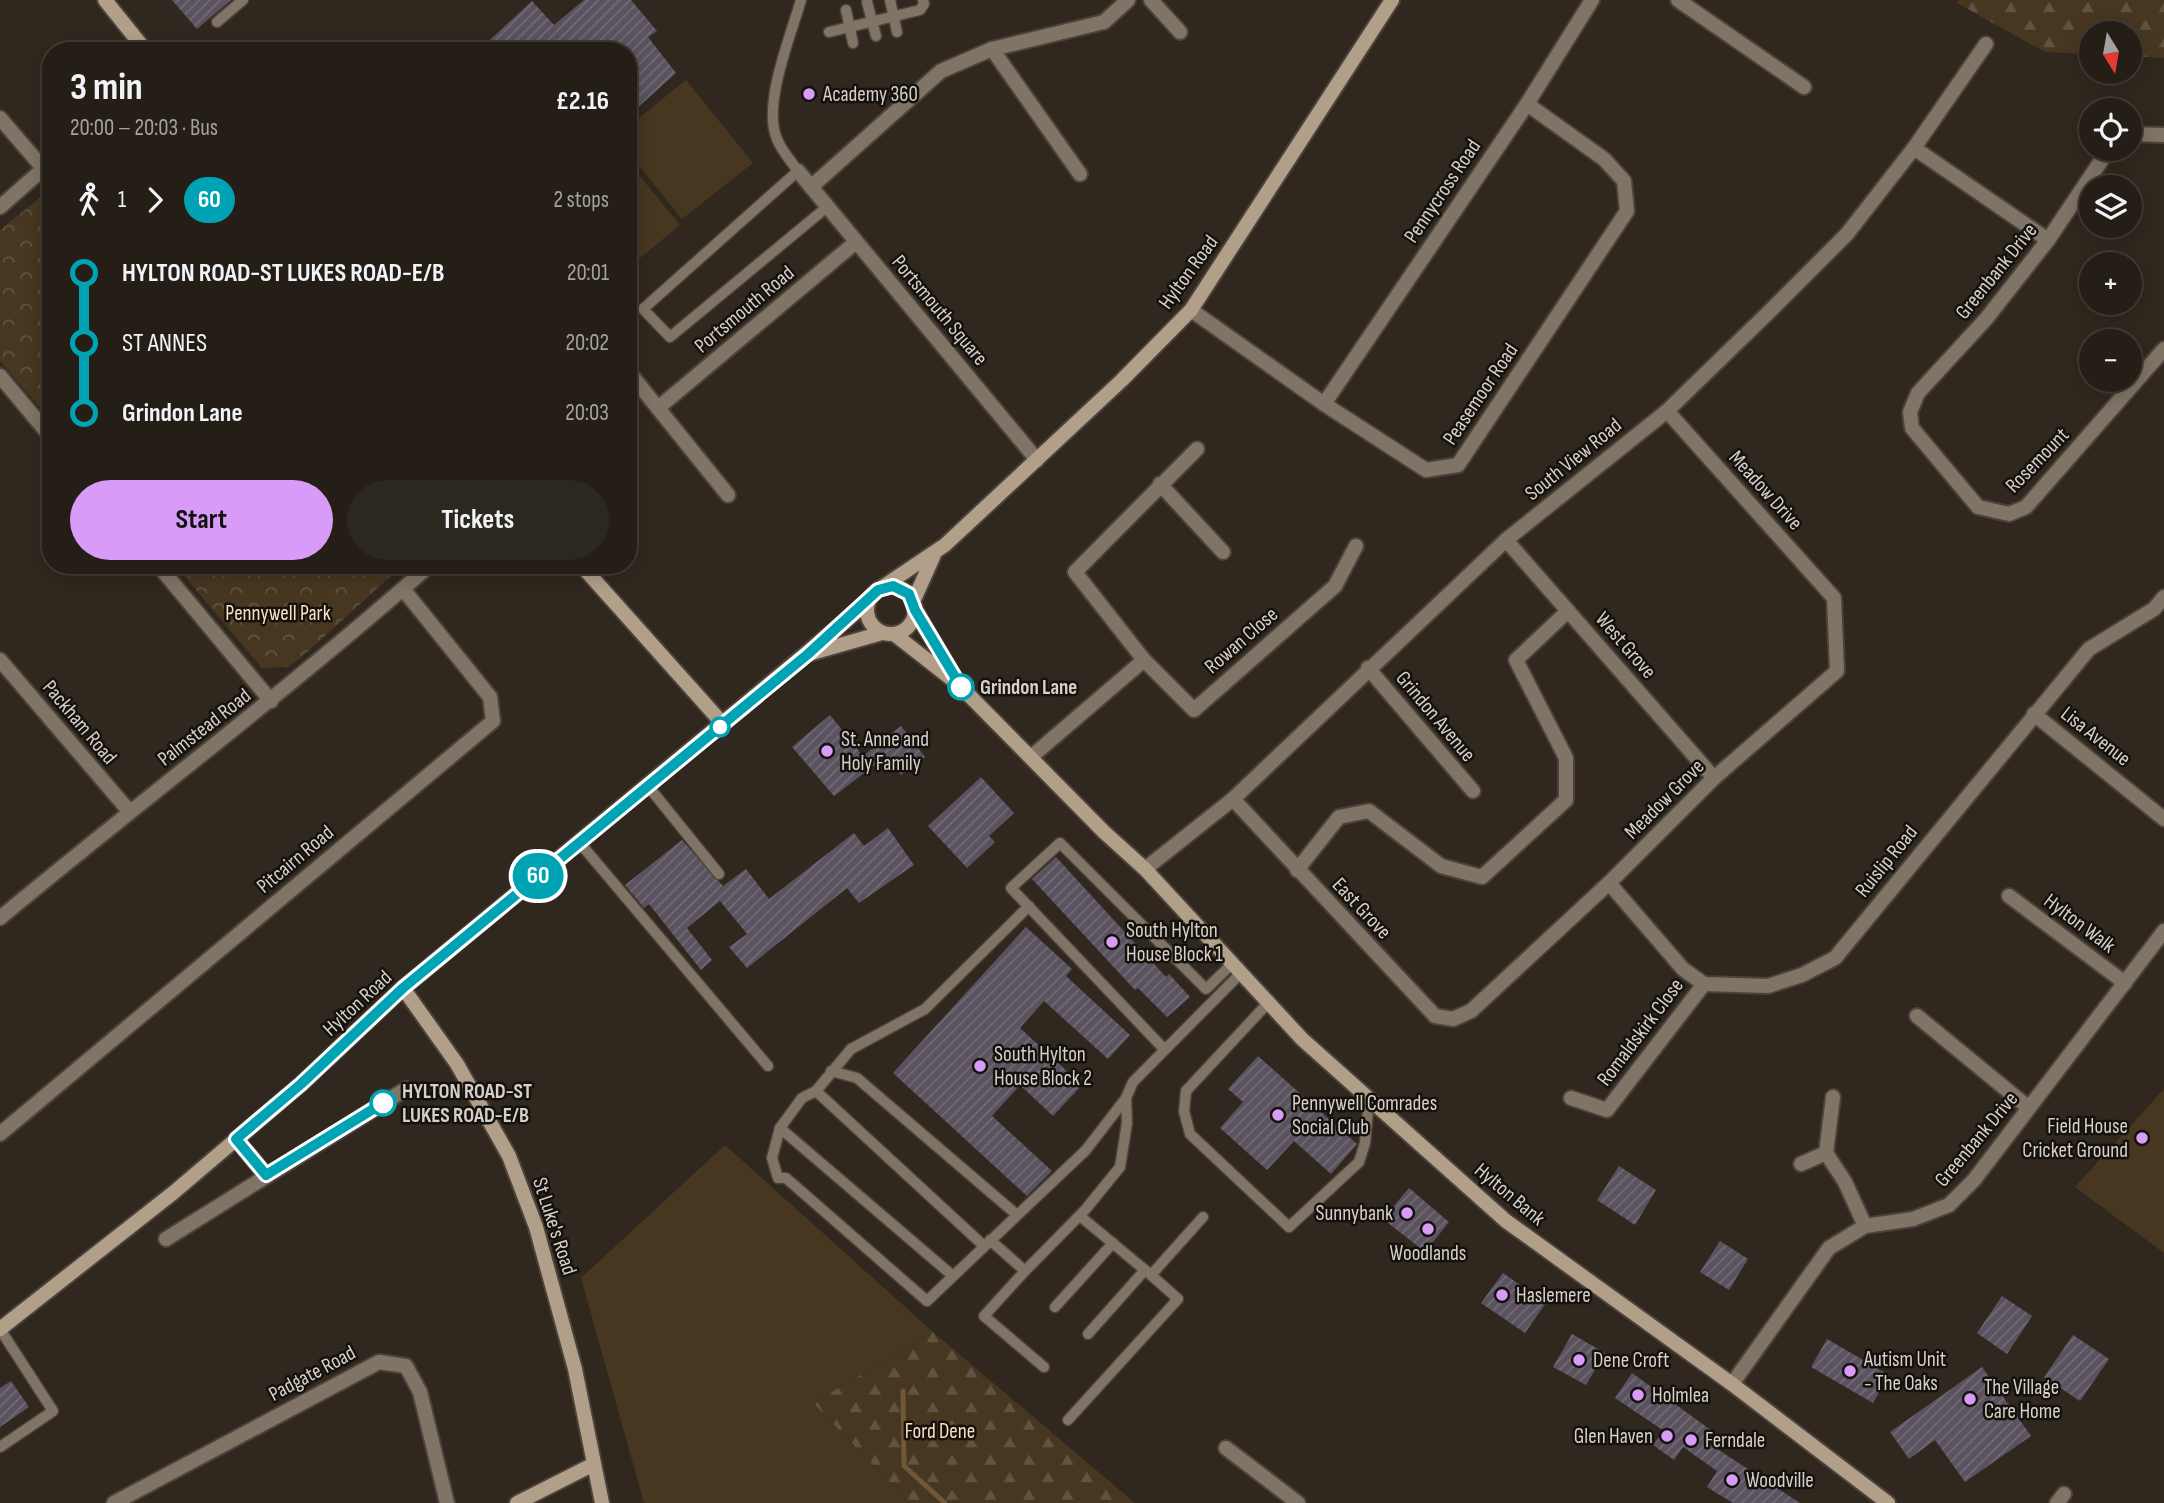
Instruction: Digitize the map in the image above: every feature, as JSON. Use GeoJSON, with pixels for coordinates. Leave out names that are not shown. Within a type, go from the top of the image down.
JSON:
{"type":"FeatureCollection","features":[{"type":"Feature","properties":{"kind":"street"},"geometry":{"type":"LineString","coordinates":[[105,0],[139,42]]}},
{"type":"Feature","properties":{"kind":"street"},"geometry":{"type":"LineString","coordinates":[[811,187],[941,71],[992,50],[1104,22],[1128,0]]}},
{"type":"Feature","properties":{"kind":"street"},"geometry":{"type":"LineString","coordinates":[[1151,0],[1180,32]]}},
{"type":"Feature","properties":{"kind":"street","name":"Hylton Road"},"geometry":{"type":"LineString","coordinates":[[878,590],[935,554],[1122,380],[1191,310],[1392,0]]}},
{"type":"Feature","properties":{"kind":"street","name":"Pennycross Road"},"geometry":{"type":"LineString","coordinates":[[1324,404],[1527,104],[1592,0]]}},
{"type":"Feature","properties":{"kind":"street"},"geometry":{"type":"LineString","coordinates":[[1678,0],[1804,87]]}},
{"type":"Feature","properties":{"kind":"street","name":"South View Road"},"geometry":{"type":"LineString","coordinates":[[1146,869],[1233,799],[1368,668],[1506,540],[1667,411],[1847,234],[1914,148],[1986,44]]}},
{"type":"Feature","properties":{"kind":"street"},"geometry":{"type":"LineString","coordinates":[[992,50],[1080,174]]}},
{"type":"Feature","properties":{"kind":"street","name":"Peasemoor Road"},"geometry":{"type":"LineString","coordinates":[[1191,310],[1324,404],[1426,470],[1458,465],[1627,211],[1624,181],[1604,159],[1527,104]]}},
{"type":"Feature","properties":{"kind":"street"},"geometry":{"type":"LineString","coordinates":[[0,118],[42,160]]}},
{"type":"Feature","properties":{"kind":"street"},"geometry":{"type":"LineString","coordinates":[[2142,134],[2164,135]]}},
{"type":"Feature","properties":{"kind":"street"},"geometry":{"type":"LineString","coordinates":[[1914,148],[2048,240]]}},
{"type":"Feature","properties":{"kind":"street","name":"Greenbank Drive"},"geometry":{"type":"LineString","coordinates":[[1909,412],[1918,393],[1986,319],[2048,240],[2101,161]]}},
{"type":"Feature","properties":{"kind":"street"},"geometry":{"type":"LineString","coordinates":[[0,207],[42,169]]}},
{"type":"Feature","properties":{"kind":"street","name":"Portsmouth Square"},"geometry":{"type":"LineString","coordinates":[[798,171],[1037,460]]}},
{"type":"Feature","properties":{"kind":"street","name":"Portsmouth Road"},"geometry":{"type":"LineString","coordinates":[[658,408],[856,242]]}},
{"type":"Feature","properties":{"kind":"street","name":"Rosemount"},"geometry":{"type":"LineString","coordinates":[[1909,412],[1912,428],[1921,441],[1978,507],[2009,514],[2026,507],[2164,349]]}},
{"type":"Feature","properties":{"kind":"street"},"geometry":{"type":"LineString","coordinates":[[0,376],[42,426]]}},
{"type":"Feature","properties":{"kind":"street"},"geometry":{"type":"LineString","coordinates":[[637,382],[728,495]]}},
{"type":"Feature","properties":{"kind":"street","name":"Meadow Drive"},"geometry":{"type":"LineString","coordinates":[[1667,411],[1835,598]]}},
{"type":"Feature","properties":{"kind":"street","name":"Rowan Close"},"geometry":{"type":"LineString","coordinates":[[1197,449],[1075,572],[1144,660],[1194,710],[1335,586],[1356,546]]}},
{"type":"Feature","properties":{"kind":"street"},"geometry":{"type":"LineString","coordinates":[[1160,484],[1223,552]]}},
{"type":"Feature","properties":{"kind":"street","name":"West Grove"},"geometry":{"type":"LineString","coordinates":[[1506,540],[1714,778]]}},
{"type":"Feature","properties":{"kind":"street","name":"Hylton Road"},"geometry":{"type":"LineString","coordinates":[[914,606],[935,554]]}},
{"type":"Feature","properties":{"kind":"street"},"geometry":{"type":"LineString","coordinates":[[165,574],[271,701]]}},
{"type":"Feature","properties":{"kind":"street","name":"Palmstead Road"},"geometry":{"type":"LineString","coordinates":[[0,918],[129,811],[271,701],[420,574]]}},
{"type":"Feature","properties":{"kind":"street"},"geometry":{"type":"LineString","coordinates":[[589,574],[723,724]]}},
{"type":"Feature","properties":{"kind":"street"},"geometry":{"type":"LineString","coordinates":[[958,684],[902,589],[893,586],[878,590],[868,602],[868,618],[958,684],[1146,869]]}},
{"type":"Feature","properties":{"kind":"street","name":"Pitcairn Road"},"geometry":{"type":"LineString","coordinates":[[0,1134],[493,721],[490,697],[403,589]]}},
{"type":"Feature","properties":{"kind":"street","name":"Ruislip Road"},"geometry":{"type":"LineString","coordinates":[[1704,984],[1768,986],[1802,975],[1835,958],[2089,649],[2154,609],[2164,597]]}},
{"type":"Feature","properties":{"kind":"street","name":"Meadow Grove"},"geometry":{"type":"LineString","coordinates":[[1471,1011],[1609,883],[1714,778],[1837,671],[1835,598]]}},
{"type":"Feature","properties":{"kind":"street","name":"Hylton Road"},"geometry":{"type":"LineString","coordinates":[[0,1329],[173,1193],[301,1084],[403,988],[868,602]]}},
{"type":"Feature","properties":{"kind":"street"},"geometry":{"type":"LineString","coordinates":[[888,633],[911,623],[914,606]]}},
{"type":"Feature","properties":{"kind":"street"},"geometry":{"type":"LineString","coordinates":[[1297,870],[1339,817],[1369,811],[1441,866],[1482,877],[1566,800],[1566,758],[1516,660],[1569,611]]}},
{"type":"Feature","properties":{"kind":"street","name":"Hylton Road"},"geometry":{"type":"LineString","coordinates":[[808,654],[888,633]]}},
{"type":"Feature","properties":{"kind":"street","name":"Packham Road"},"geometry":{"type":"LineString","coordinates":[[0,660],[129,811]]}},
{"type":"Feature","properties":{"kind":"street"},"geometry":{"type":"LineString","coordinates":[[1031,757],[1144,660]]}},
{"type":"Feature","properties":{"kind":"street","name":"Grindon Avenue"},"geometry":{"type":"LineString","coordinates":[[1368,668],[1473,791]]}},
{"type":"Feature","properties":{"kind":"street","name":"Lisa Avenue"},"geometry":{"type":"LineString","coordinates":[[2034,714],[2164,818]]}},
{"type":"Feature","properties":{"kind":"street","name":"East Grove"},"geometry":{"type":"LineString","coordinates":[[1233,799],[1435,1016],[1453,1019],[1471,1011]]}},
{"type":"Feature","properties":{"kind":"street","name":"Hylton Bank"},"geometry":{"type":"LineString","coordinates":[[1146,869],[1268,1003],[1369,1099],[1506,1222],[1732,1384],[1888,1503]]}},
{"type":"Feature","properties":{"kind":"street"},"geometry":{"type":"LineString","coordinates":[[1609,883],[1683,969],[1704,984]]}},
{"type":"Feature","properties":{"kind":"street","name":"Hylton Walk"},"geometry":{"type":"LineString","coordinates":[[2009,896],[2124,983]]}},
{"type":"Feature","properties":{"kind":"street","name":"Greenbank Drive"},"geometry":{"type":"LineString","coordinates":[[1732,1384],[1829,1248],[1865,1227],[1913,1219],[1949,1205],[1974,1180],[2164,931]]}},
{"type":"Feature","properties":{"kind":"street","name":"Romaldskirk Close"},"geometry":{"type":"LineString","coordinates":[[1571,1098],[1608,1110],[1704,984]]}},
{"type":"Feature","properties":{"kind":"street","name":"St Luke's Road"},"geometry":{"type":"LineString","coordinates":[[403,988],[457,1064],[509,1156],[536,1227],[575,1369],[602,1503]]}},
{"type":"Feature","properties":{"kind":"street"},"geometry":{"type":"LineString","coordinates":[[1917,1016],[2029,1108]]}},
{"type":"Feature","properties":{"kind":"street"},"geometry":{"type":"LineString","coordinates":[[166,1239],[406,1089]]}},
{"type":"Feature","properties":{"kind":"street"},"geometry":{"type":"LineString","coordinates":[[1833,1097],[1826,1153],[1845,1182],[1865,1227]]}},
{"type":"Feature","properties":{"kind":"street"},"geometry":{"type":"LineString","coordinates":[[236,1139],[266,1175]]}},
{"type":"Feature","properties":{"kind":"street"},"geometry":{"type":"LineString","coordinates":[[1801,1164],[1826,1153]]}},
{"type":"Feature","properties":{"kind":"street","name":"Padgate Road"},"geometry":{"type":"LineString","coordinates":[[114,1503],[379,1362],[405,1366],[420,1392],[447,1503]]}},
{"type":"Feature","properties":{"kind":"street"},"geometry":{"type":"LineString","coordinates":[[1226,1448],[1298,1503]]}},
{"type":"Feature","properties":{"kind":"street"},"geometry":{"type":"LineString","coordinates":[[517,1503],[593,1465]]}},
{"type":"Feature","properties":{"kind":"lane"},"geometry":{"type":"LineString","coordinates":[[218,22],[243,0]]}},
{"type":"Feature","properties":{"kind":"lane"},"geometry":{"type":"LineString","coordinates":[[801,0],[774,96],[773,120],[776,138],[798,171],[643,309],[670,337],[827,207]]}},
{"type":"Feature","properties":{"kind":"lane"},"geometry":{"type":"LineString","coordinates":[[890,0],[897,32]]}},
{"type":"Feature","properties":{"kind":"lane"},"geometry":{"type":"LineString","coordinates":[[828,32],[920,10],[923,0]]}},
{"type":"Feature","properties":{"kind":"lane"},"geometry":{"type":"LineString","coordinates":[[867,2],[876,36]]}},
{"type":"Feature","properties":{"kind":"lane"},"geometry":{"type":"LineString","coordinates":[[846,10],[853,43]]}},
{"type":"Feature","properties":{"kind":"lane"},"geometry":{"type":"LineString","coordinates":[[648,786],[719,874]]}},
{"type":"Feature","properties":{"kind":"lane"},"geometry":{"type":"LineString","coordinates":[[579,842],[768,1066]]}},
{"type":"Feature","properties":{"kind":"lane"},"geometry":{"type":"LineString","coordinates":[[1164,1049],[1011,888],[1060,843],[1206,989],[1236,970]]}},
{"type":"Feature","properties":{"kind":"lane"},"geometry":{"type":"LineString","coordinates":[[1029,906],[925,1009],[851,1049],[816,1091],[802,1098],[779,1128],[772,1158],[778,1178],[786,1178],[927,1301],[1086,1150],[1126,1098],[1133,1082],[1236,970]]}},
{"type":"Feature","properties":{"kind":"lane"},"geometry":{"type":"LineString","coordinates":[[1268,1003],[1186,1091],[1184,1111],[1190,1134],[1290,1227],[1359,1162],[1365,1143],[1369,1099]]}},
{"type":"Feature","properties":{"kind":"lane"},"geometry":{"type":"LineString","coordinates":[[831,1071],[857,1078],[1017,1215]]}},
{"type":"Feature","properties":{"kind":"lane"},"geometry":{"type":"LineString","coordinates":[[816,1091],[987,1243],[1025,1272]]}},
{"type":"Feature","properties":{"kind":"lane"},"geometry":{"type":"LineString","coordinates":[[1044,1367],[984,1316],[1080,1216],[1120,1167],[1127,1124],[1126,1098]]}},
{"type":"Feature","properties":{"kind":"lane"},"geometry":{"type":"LineString","coordinates":[[779,1128],[953,1276]]}},
{"type":"Feature","properties":{"kind":"lane"},"geometry":{"type":"LineString","coordinates":[[1068,1420],[1178,1298],[1080,1216]]}},
{"type":"Feature","properties":{"kind":"lane"},"geometry":{"type":"LineString","coordinates":[[1088,1334],[1203,1217]]}},
{"type":"Feature","properties":{"kind":"lane"},"geometry":{"type":"LineString","coordinates":[[1055,1307],[1113,1243]]}},
{"type":"Feature","properties":{"kind":"lane"},"geometry":{"type":"LineString","coordinates":[[0,1329],[53,1411],[0,1447]]}},
{"type":"Feature","properties":{"kind":"green space"},"geometry":{"type":"Polygon","coordinates":[[[1959,0],[2164,0],[2164,58],[2142,57],[2142,21],[2079,21],[2079,53],[2045,52],[1957,3],[1959,0]]]}},
{"type":"Feature","properties":{"kind":"green space"},"geometry":{"type":"Polygon","coordinates":[[[686,80],[753,163],[682,219],[637,163],[637,120],[686,80]]]}},
{"type":"Feature","properties":{"kind":"green space"},"geometry":{"type":"Polygon","coordinates":[[[637,173],[680,225],[637,261],[637,173]]]}},
{"type":"Feature","properties":{"kind":"green space"},"geometry":{"type":"Polygon","coordinates":[[[42,196],[42,410],[0,361],[0,230],[42,196]]]}},
{"type":"Feature","properties":{"kind":"green space","name":"Pennywell Park"},"geometry":{"type":"Polygon","coordinates":[[[183,574],[393,574],[288,667],[262,668],[183,574]]]}},
{"type":"Feature","properties":{"kind":"green space","name":"Field House Cricket Ground"},"geometry":{"type":"Polygon","coordinates":[[[2164,1089],[2164,1253],[2075,1187],[2164,1089]]]}},
{"type":"Feature","properties":{"kind":"green space"},"geometry":{"type":"Polygon","coordinates":[[[725,1145],[933,1332],[813,1403],[910,1503],[644,1503],[581,1278],[725,1145]]]}},
{"type":"Feature","properties":{"kind":"green space","name":"Ford Dene"},"geometry":{"type":"Polygon","coordinates":[[[933,1332],[1135,1503],[910,1503],[813,1403],[933,1332]]]}},
{"type":"Feature","properties":{"kind":"building"},"geometry":{"type":"Polygon","coordinates":[[[172,0],[231,0],[197,29],[172,0]]]}},
{"type":"Feature","properties":{"kind":"building"},"geometry":{"type":"Polygon","coordinates":[[[584,0],[631,0],[657,31],[648,37],[676,73],[637,108],[637,42],[488,42],[532,1],[554,25],[584,0]]]}},
{"type":"Feature","properties":{"kind":"building","name":"St. Anne and Holy Family"},"geometry":{"type":"Polygon","coordinates":[[[830,715],[863,756],[901,726],[925,757],[901,775],[885,757],[834,796],[792,747],[830,715]]]}},
{"type":"Feature","properties":{"kind":"building"},"geometry":{"type":"Polygon","coordinates":[[[981,777],[1014,813],[989,836],[995,842],[967,868],[928,826],[981,777]]]}},
{"type":"Feature","properties":{"kind":"building"},"geometry":{"type":"Polygon","coordinates":[[[888,828],[914,865],[859,903],[847,888],[747,968],[729,947],[747,934],[720,901],[687,928],[712,960],[701,970],[649,904],[644,908],[625,885],[682,840],[723,886],[746,869],[769,899],[854,833],[864,846],[888,828]]]}},
{"type":"Feature","properties":{"kind":"building","name":"South Hylton House Block 1"},"geometry":{"type":"Polygon","coordinates":[[[1056,857],[1166,977],[1169,974],[1190,997],[1167,1017],[1138,988],[1135,990],[1032,879],[1056,857]]]}},
{"type":"Feature","properties":{"kind":"building","name":"South Hylton House Block 2"},"geometry":{"type":"Polygon","coordinates":[[[1026,927],[1072,969],[1066,976],[1130,1035],[1108,1059],[1044,1001],[1020,1028],[1082,1085],[1053,1116],[1020,1085],[992,1116],[1052,1171],[1027,1196],[893,1073],[1026,927]]]}},
{"type":"Feature","properties":{"kind":"building","name":"Pennywell Comrades Social Club"},"geometry":{"type":"Polygon","coordinates":[[[1258,1056],[1357,1144],[1331,1174],[1294,1141],[1267,1170],[1220,1128],[1243,1102],[1228,1089],[1258,1056]]]}},
{"type":"Feature","properties":{"kind":"building"},"geometry":{"type":"Polygon","coordinates":[[[1619,1166],[1656,1190],[1635,1225],[1597,1200],[1619,1166]]]}},
{"type":"Feature","properties":{"kind":"building"},"geometry":{"type":"Polygon","coordinates":[[[1409,1188],[1449,1222],[1425,1252],[1383,1219],[1409,1188]]]}},
{"type":"Feature","properties":{"kind":"building"},"geometry":{"type":"Polygon","coordinates":[[[1720,1241],[1748,1259],[1729,1290],[1700,1272],[1720,1241]]]}},
{"type":"Feature","properties":{"kind":"building"},"geometry":{"type":"Polygon","coordinates":[[[1503,1273],[1546,1303],[1525,1333],[1481,1303],[1503,1273]]]}},
{"type":"Feature","properties":{"kind":"building"},"geometry":{"type":"Polygon","coordinates":[[[2002,1296],[2032,1316],[2007,1354],[1977,1333],[2002,1296]]]}},
{"type":"Feature","properties":{"kind":"building","name":"Dene Croft"},"geometry":{"type":"Polygon","coordinates":[[[1572,1334],[1605,1353],[1586,1385],[1553,1367],[1572,1334]]]}},
{"type":"Feature","properties":{"kind":"building"},"geometry":{"type":"Polygon","coordinates":[[[2073,1335],[2109,1359],[2080,1401],[2044,1377],[2073,1335]]]}},
{"type":"Feature","properties":{"kind":"building","name":"Autism Unit - The Oaks"},"geometry":{"type":"Polygon","coordinates":[[[1827,1339],[1889,1375],[1873,1403],[1811,1367],[1827,1339]]]}},
{"type":"Feature","properties":{"kind":"building","name":"The Village Care Home"},"geometry":{"type":"Polygon","coordinates":[[[1982,1367],[2031,1436],[1965,1482],[1935,1440],[1909,1459],[1890,1432],[1982,1367]]]}},
{"type":"Feature","properties":{"kind":"building"},"geometry":{"type":"Polygon","coordinates":[[[1632,1373],[1715,1433],[1708,1443],[1800,1503],[1733,1503],[1707,1487],[1717,1471],[1683,1447],[1674,1460],[1653,1445],[1664,1431],[1615,1398],[1632,1373]]]}},
{"type":"Feature","properties":{"kind":"building"},"geometry":{"type":"Polygon","coordinates":[[[11,1381],[29,1407],[0,1427],[0,1388],[11,1381]]]}},
{"type":"Feature","properties":{"kind":"waterway"},"geometry":{"type":"LineString","coordinates":[[903,1391],[904,1466],[945,1503]]}},
{"type":"Feature","properties":{"kind":"bus line","name":"60"},"geometry":{"type":"LineString","coordinates":[[383,1103],[266,1175],[236,1139],[301,1084],[403,988],[808,654],[868,602],[878,590],[893,586],[909,594],[915,610],[961,687]]}},
{"type":"Feature","properties":{"kind":"place","name":"Academy 360"},"geometry":{"type":"Point","coordinates":[809,94]}},
{"type":"Feature","properties":{"kind":"place","name":"Grindon Lane"},"geometry":{"type":"Point","coordinates":[961,687]}},
{"type":"Feature","properties":{"kind":"place","name":"St. Anne and Holy Family"},"geometry":{"type":"Point","coordinates":[827,751]}},
{"type":"Feature","properties":{"kind":"place","name":"South Hylton House Block 1"},"geometry":{"type":"Point","coordinates":[1112,942]}},
{"type":"Feature","properties":{"kind":"place","name":"South Hylton House Block 2"},"geometry":{"type":"Point","coordinates":[980,1066]}},
{"type":"Feature","properties":{"kind":"place","name":"HYLTON ROAD-ST LUKES ROAD-E/B"},"geometry":{"type":"Point","coordinates":[383,1103]}},
{"type":"Feature","properties":{"kind":"place","name":"Pennywell Comrades Social Club"},"geometry":{"type":"Point","coordinates":[1278,1115]}},
{"type":"Feature","properties":{"kind":"place","name":"Field House Cricket Ground"},"geometry":{"type":"Point","coordinates":[2142,1138]}},
{"type":"Feature","properties":{"kind":"place","name":"Sunnybank"},"geometry":{"type":"Point","coordinates":[1407,1213]}},
{"type":"Feature","properties":{"kind":"place","name":"Woodlands"},"geometry":{"type":"Point","coordinates":[1428,1229]}},
{"type":"Feature","properties":{"kind":"place","name":"Haslemere"},"geometry":{"type":"Point","coordinates":[1502,1295]}},
{"type":"Feature","properties":{"kind":"place","name":"Dene Croft"},"geometry":{"type":"Point","coordinates":[1579,1360]}},
{"type":"Feature","properties":{"kind":"place","name":"Autism Unit - The Oaks"},"geometry":{"type":"Point","coordinates":[1850,1371]}},
{"type":"Feature","properties":{"kind":"place","name":"Holmlea"},"geometry":{"type":"Point","coordinates":[1638,1395]}},
{"type":"Feature","properties":{"kind":"place","name":"The Village Care Home"},"geometry":{"type":"Point","coordinates":[1970,1399]}},
{"type":"Feature","properties":{"kind":"place","name":"Glen Haven"},"geometry":{"type":"Point","coordinates":[1667,1436]}},
{"type":"Feature","properties":{"kind":"place","name":"Ferndale"},"geometry":{"type":"Point","coordinates":[1691,1440]}},
{"type":"Feature","properties":{"kind":"place","name":"Woodville"},"geometry":{"type":"Point","coordinates":[1732,1480]}}]}
